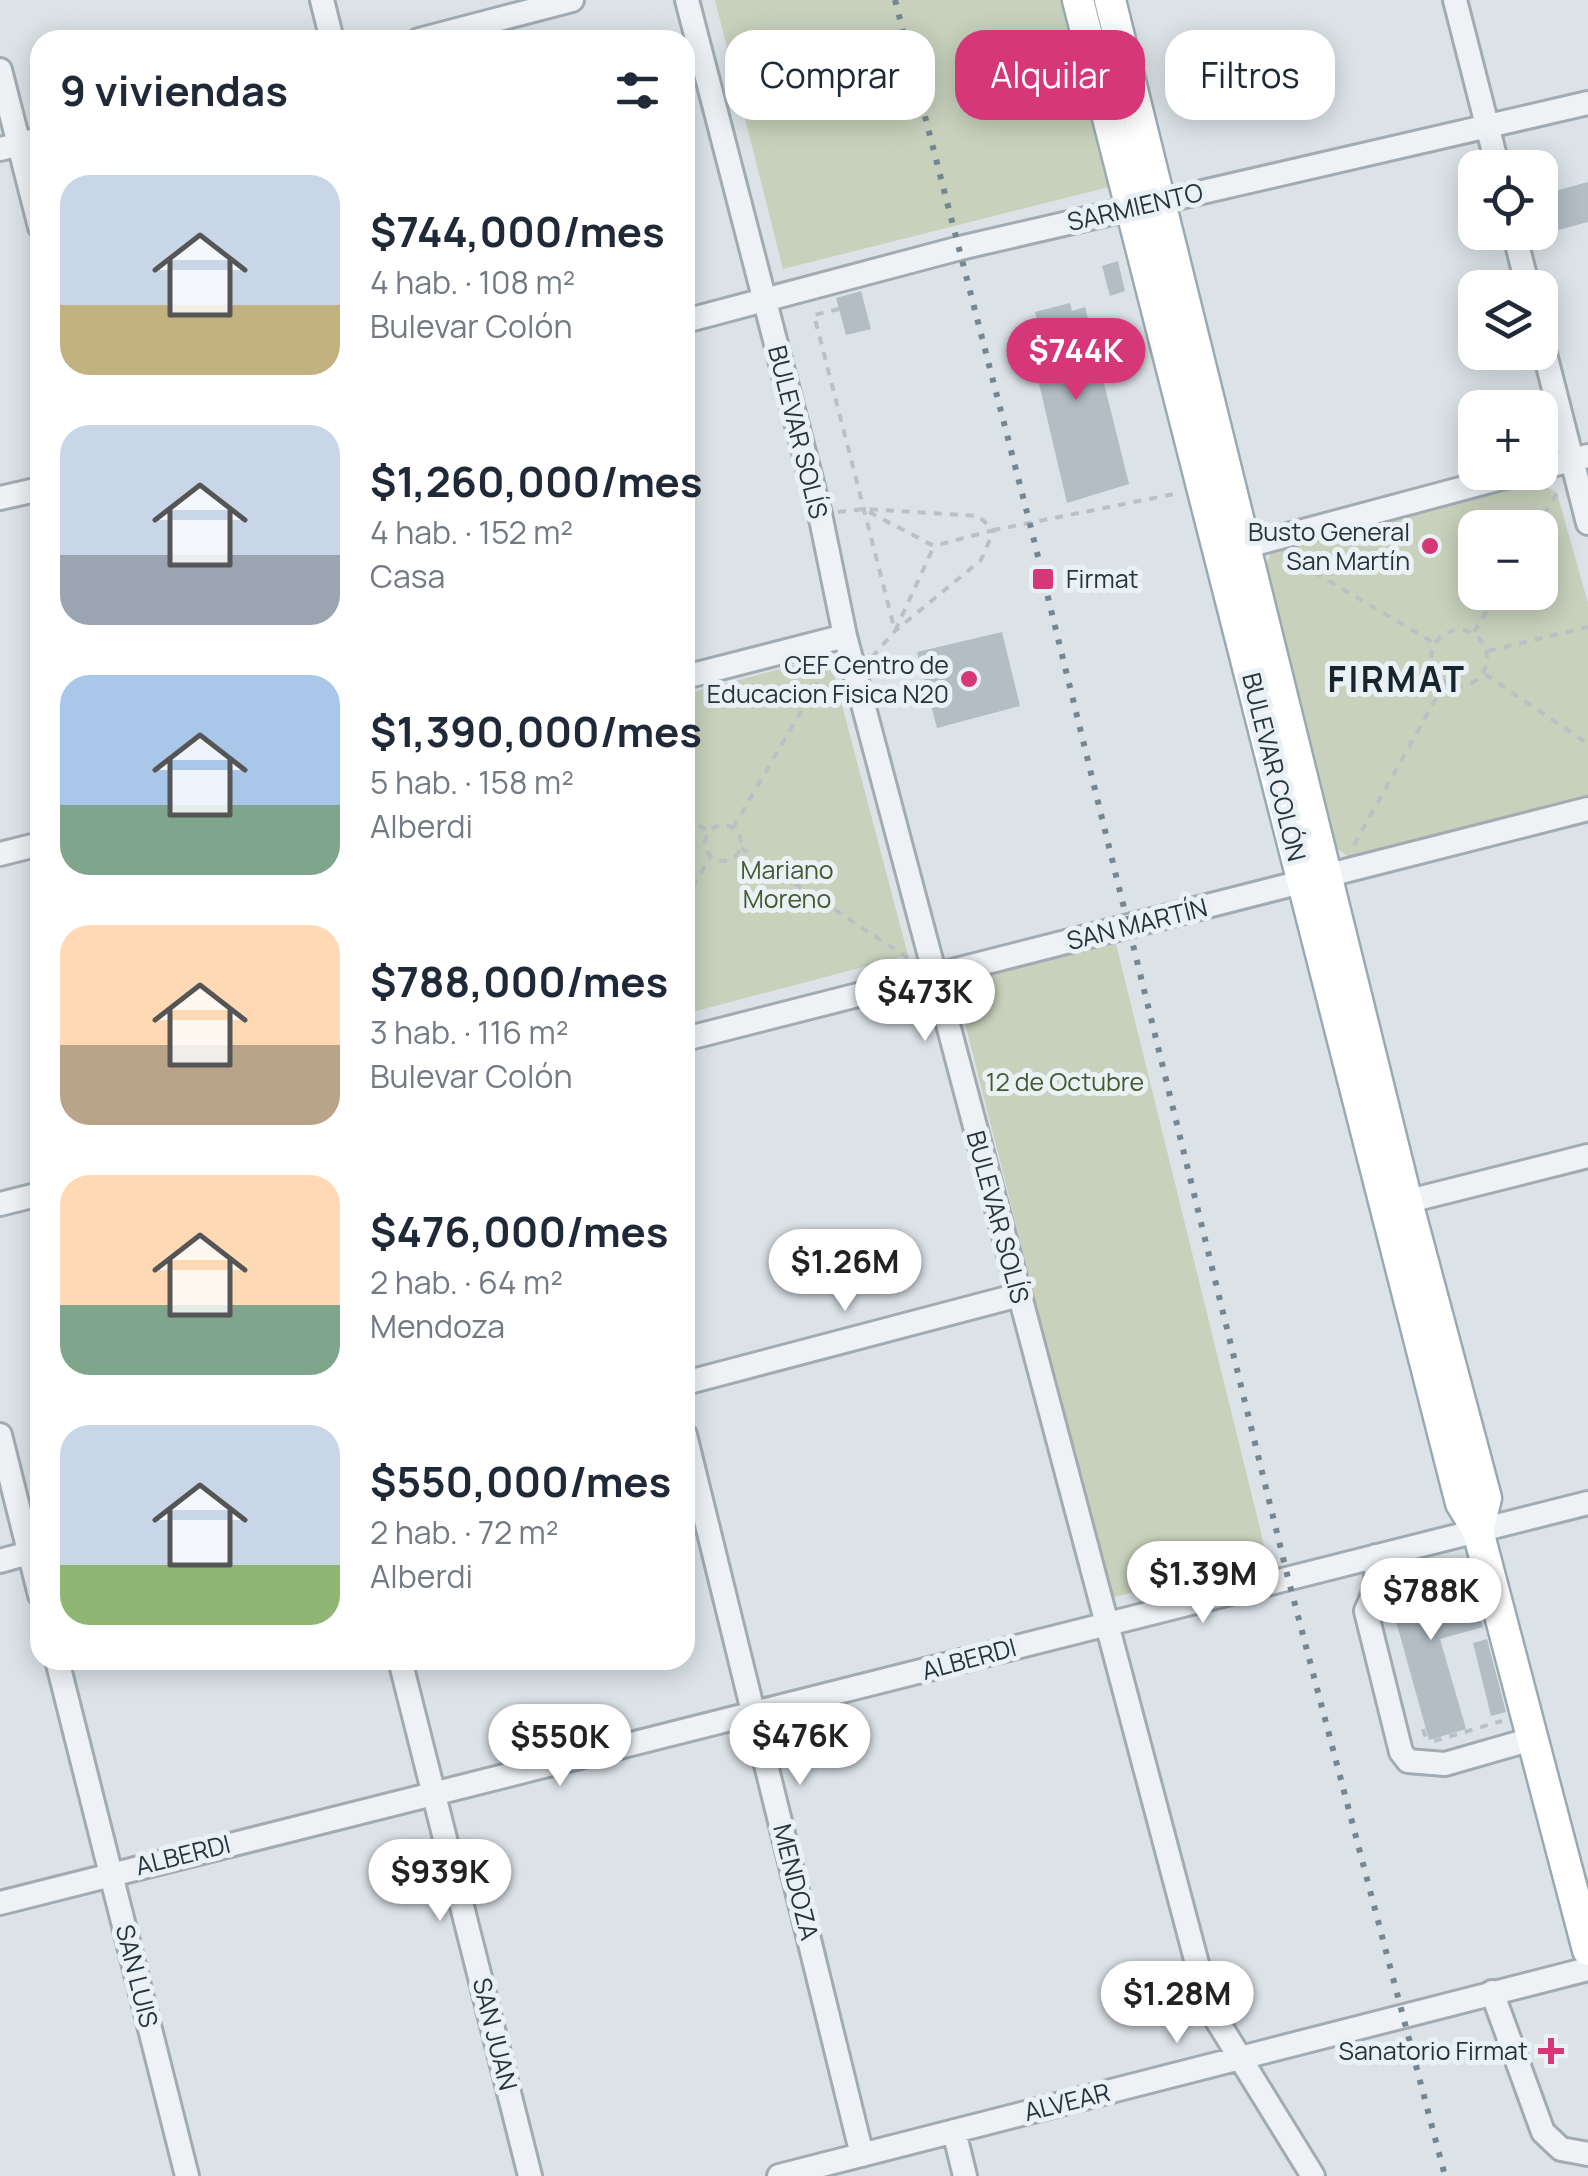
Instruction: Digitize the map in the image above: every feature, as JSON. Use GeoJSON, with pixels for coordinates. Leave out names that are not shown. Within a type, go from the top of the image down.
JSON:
{"type":"FeatureCollection","features":[{"type":"Feature","properties":{"kind":"main road","name":"BULEVAR COLÓN"},"geometry":{"type":"LineString","coordinates":[[1078,0],[1203,488],[1233,550]]}},
{"type":"Feature","properties":{"kind":"main road","name":"BULEVAR COLÓN"},"geometry":{"type":"LineString","coordinates":[[1110,0],[1163,201],[1233,550],[1396,1204],[1486,1498],[1478,1530],[1588,1950]]}},
{"type":"Feature","properties":{"kind":"street"},"geometry":{"type":"LineString","coordinates":[[322,0],[330,30]]}},
{"type":"Feature","properties":{"kind":"street"},"geometry":{"type":"LineString","coordinates":[[458,30],[572,0]]}},
{"type":"Feature","properties":{"kind":"street","name":"BULEVAR SOLÍS"},"geometry":{"type":"LineString","coordinates":[[687,0],[695,30]]}},
{"type":"Feature","properties":{"kind":"street"},"geometry":{"type":"LineString","coordinates":[[1455,0],[1494,150]]}},
{"type":"Feature","properties":{"kind":"street","name":"BULEVAR SOLÍS"},"geometry":{"type":"LineString","coordinates":[[695,31],[820,514],[845,636],[1202,1986],[1213,2014],[1313,2176]]}},
{"type":"Feature","properties":{"kind":"street"},"geometry":{"type":"LineString","coordinates":[[0,70],[30,186]]}},
{"type":"Feature","properties":{"kind":"street","name":"SARMIENTO"},"geometry":{"type":"LineString","coordinates":[[695,318],[1131,208],[1588,103]]}},
{"type":"Feature","properties":{"kind":"street"},"geometry":{"type":"LineString","coordinates":[[1552,370],[1580,458],[1588,523]]}},
{"type":"Feature","properties":{"kind":"street"},"geometry":{"type":"LineString","coordinates":[[0,498],[30,490]]}},
{"type":"Feature","properties":{"kind":"street"},"geometry":{"type":"LineString","coordinates":[[1233,550],[1458,490]]}},
{"type":"Feature","properties":{"kind":"street"},"geometry":{"type":"LineString","coordinates":[[695,674],[845,636]]}},
{"type":"Feature","properties":{"kind":"street","name":"SAN MARTÍN"},"geometry":{"type":"LineString","coordinates":[[695,1036],[1588,810]]}},
{"type":"Feature","properties":{"kind":"street"},"geometry":{"type":"LineString","coordinates":[[0,854],[30,846]]}},
{"type":"Feature","properties":{"kind":"street"},"geometry":{"type":"LineString","coordinates":[[1396,1204],[1588,1156]]}},
{"type":"Feature","properties":{"kind":"street"},"geometry":{"type":"LineString","coordinates":[[0,1204],[30,1196]]}},
{"type":"Feature","properties":{"kind":"street"},"geometry":{"type":"LineString","coordinates":[[695,1380],[1019,1296]]}},
{"type":"Feature","properties":{"kind":"street"},"geometry":{"type":"LineString","coordinates":[[0,1435],[30,1535]]}},
{"type":"Feature","properties":{"kind":"street","name":"MENDOZA"},"geometry":{"type":"LineString","coordinates":[[695,1475],[862,2155]]}},
{"type":"Feature","properties":{"kind":"street","name":"ALBERDI"},"geometry":{"type":"LineString","coordinates":[[0,1903],[1588,1503]]}},
{"type":"Feature","properties":{"kind":"street"},"geometry":{"type":"LineString","coordinates":[[0,1561],[30,1553]]}},
{"type":"Feature","properties":{"kind":"street"},"geometry":{"type":"LineString","coordinates":[[1376,1556],[1376,1588],[1366,1610],[1401,1752],[1408,1760],[1444,1764],[1529,1727]]}},
{"type":"Feature","properties":{"kind":"street","name":"SAN LUIS"},"geometry":{"type":"LineString","coordinates":[[60,1670],[187,2176]]}},
{"type":"Feature","properties":{"kind":"street","name":"SAN JUAN"},"geometry":{"type":"LineString","coordinates":[[402,1670],[530,2176]]}},
{"type":"Feature","properties":{"kind":"street","name":"ALVEAR"},"geometry":{"type":"LineString","coordinates":[[779,2176],[1588,1968]]}},
{"type":"Feature","properties":{"kind":"street"},"geometry":{"type":"LineString","coordinates":[[1492,1992],[1543,2132],[1561,2149],[1588,2154]]}},
{"type":"Feature","properties":{"kind":"street"},"geometry":{"type":"LineString","coordinates":[[954,2131],[965,2176]]}},
{"type":"Feature","properties":{"kind":"path"},"geometry":{"type":"LineString","coordinates":[[839,309],[814,315],[895,631]]}},
{"type":"Feature","properties":{"kind":"path"},"geometry":{"type":"LineString","coordinates":[[1547,510],[1580,458]]}},
{"type":"Feature","properties":{"kind":"path"},"geometry":{"type":"LineString","coordinates":[[864,510],[934,546],[1203,488]]}},
{"type":"Feature","properties":{"kind":"path"},"geometry":{"type":"LineString","coordinates":[[820,514],[864,510],[978,516],[994,530]]}},
{"type":"Feature","properties":{"kind":"path"},"geometry":{"type":"LineString","coordinates":[[856,676],[895,631],[981,560],[994,530]]}},
{"type":"Feature","properties":{"kind":"path"},"geometry":{"type":"LineString","coordinates":[[895,631],[934,546]]}},
{"type":"Feature","properties":{"kind":"path"},"geometry":{"type":"LineString","coordinates":[[1233,550],[1272,548],[1434,643]]}},
{"type":"Feature","properties":{"kind":"path"},"geometry":{"type":"LineString","coordinates":[[1474,632],[1487,610]]}},
{"type":"Feature","properties":{"kind":"path"},"geometry":{"type":"LineString","coordinates":[[1488,651],[1588,627]]}},
{"type":"Feature","properties":{"kind":"path"},"geometry":{"type":"LineString","coordinates":[[1449,630],[1474,632],[1488,651],[1485,674],[1467,687],[1444,684],[1430,664],[1434,643],[1449,630]]}},
{"type":"Feature","properties":{"kind":"path"},"geometry":{"type":"LineString","coordinates":[[733,828],[845,636]]}},
{"type":"Feature","properties":{"kind":"path"},"geometry":{"type":"LineString","coordinates":[[1485,674],[1588,744]]}},
{"type":"Feature","properties":{"kind":"path"},"geometry":{"type":"LineString","coordinates":[[1316,880],[1348,856],[1444,684]]}},
{"type":"Feature","properties":{"kind":"path"},"geometry":{"type":"LineString","coordinates":[[695,823],[709,831]]}},
{"type":"Feature","properties":{"kind":"path"},"geometry":{"type":"LineString","coordinates":[[733,828],[720,825],[709,831],[704,844],[710,857],[722,862],[734,858],[741,848]]}},
{"type":"Feature","properties":{"kind":"path"},"geometry":{"type":"LineString","coordinates":[[733,828],[741,848],[934,975]]}},
{"type":"Feature","properties":{"kind":"path"},"geometry":{"type":"LineString","coordinates":[[695,883],[710,857]]}},
{"type":"Feature","properties":{"kind":"path"},"geometry":{"type":"LineString","coordinates":[[1391,1604],[1402,1600],[1398,1588]]}},
{"type":"Feature","properties":{"kind":"path"},"geometry":{"type":"LineString","coordinates":[[1423,1729],[1427,1743],[1529,1727]]}},
{"type":"Feature","properties":{"kind":"green space"},"geometry":{"type":"Polygon","coordinates":[[[715,0],[1063,0],[1070,30],[955,30],[955,120],[1093,120],[1109,187],[783,269],[745,120],[935,120],[935,30],[725,30],[725,40],[715,0]]]}},
{"type":"Feature","properties":{"kind":"green space"},"geometry":{"type":"Polygon","coordinates":[[[1505,490],[1557,493],[1588,603],[1588,798],[1348,856],[1337,849],[1265,567],[1273,548],[1505,490]]]}},
{"type":"Feature","properties":{"kind":"green space","name":"Mariano Moreno"},"geometry":{"type":"Polygon","coordinates":[[[829,656],[908,955],[695,1011],[695,691],[829,656]]]}},
{"type":"Feature","properties":{"kind":"green space","name":"12 de Octubre"},"geometry":{"type":"Polygon","coordinates":[[[1116,944],[1267,1557],[1111,1598],[955,984],[1116,944]]]}},
{"type":"Feature","properties":{"kind":"building"},"geometry":{"type":"Polygon","coordinates":[[[1588,182],[1588,222],[1558,230],[1558,190],[1588,182]]]}},
{"type":"Feature","properties":{"kind":"building"},"geometry":{"type":"Polygon","coordinates":[[[1118,261],[1125,291],[1110,296],[1102,266],[1118,261]]]}},
{"type":"Feature","properties":{"kind":"building"},"geometry":{"type":"Polygon","coordinates":[[[861,291],[871,329],[846,335],[836,298],[861,291]]]}},
{"type":"Feature","properties":{"kind":"building"},"geometry":{"type":"Polygon","coordinates":[[[1070,303],[1072,311],[1085,307],[1129,484],[1067,503],[1025,324],[1037,321],[1035,312],[1070,303]]]}},
{"type":"Feature","properties":{"kind":"building","name":"CEF Centro de Educacion Fisica N20"},"geometry":{"type":"Polygon","coordinates":[[[1002,632],[1020,706],[937,728],[917,652],[1002,632]]]}},
{"type":"Feature","properties":{"kind":"building"},"geometry":{"type":"Polygon","coordinates":[[[1420,1564],[1422,1572],[1445,1565],[1460,1617],[1478,1612],[1483,1627],[1440,1639],[1466,1729],[1429,1740],[1389,1596],[1404,1589],[1399,1570],[1420,1564]]]}},
{"type":"Feature","properties":{"kind":"building"},"geometry":{"type":"Polygon","coordinates":[[[1487,1639],[1506,1712],[1491,1716],[1473,1643],[1487,1639]]]}},
{"type":"Feature","properties":{"kind":"railway"},"geometry":{"type":"LineString","coordinates":[[895,0],[1030,524],[1288,1578],[1445,2176]]}},
{"type":"Feature","properties":{"kind":"place","name":"Busto General San Martín"},"geometry":{"type":"Point","coordinates":[1430,546]}},
{"type":"Feature","properties":{"kind":"place","name":"Firmat"},"geometry":{"type":"Point","coordinates":[1043,579]}},
{"type":"Feature","properties":{"kind":"place","name":"CEF Centro de Educacion Fisica N20"},"geometry":{"type":"Point","coordinates":[969,679]}},
{"type":"Feature","properties":{"kind":"place","name":"Sanatorio Firmat"},"geometry":{"type":"Point","coordinates":[1551,2051]}},
{"type":"Feature","properties":{"kind":"district","name":"FIRMAT"},"geometry":{"type":"Point","coordinates":[1397,680]}}]}
